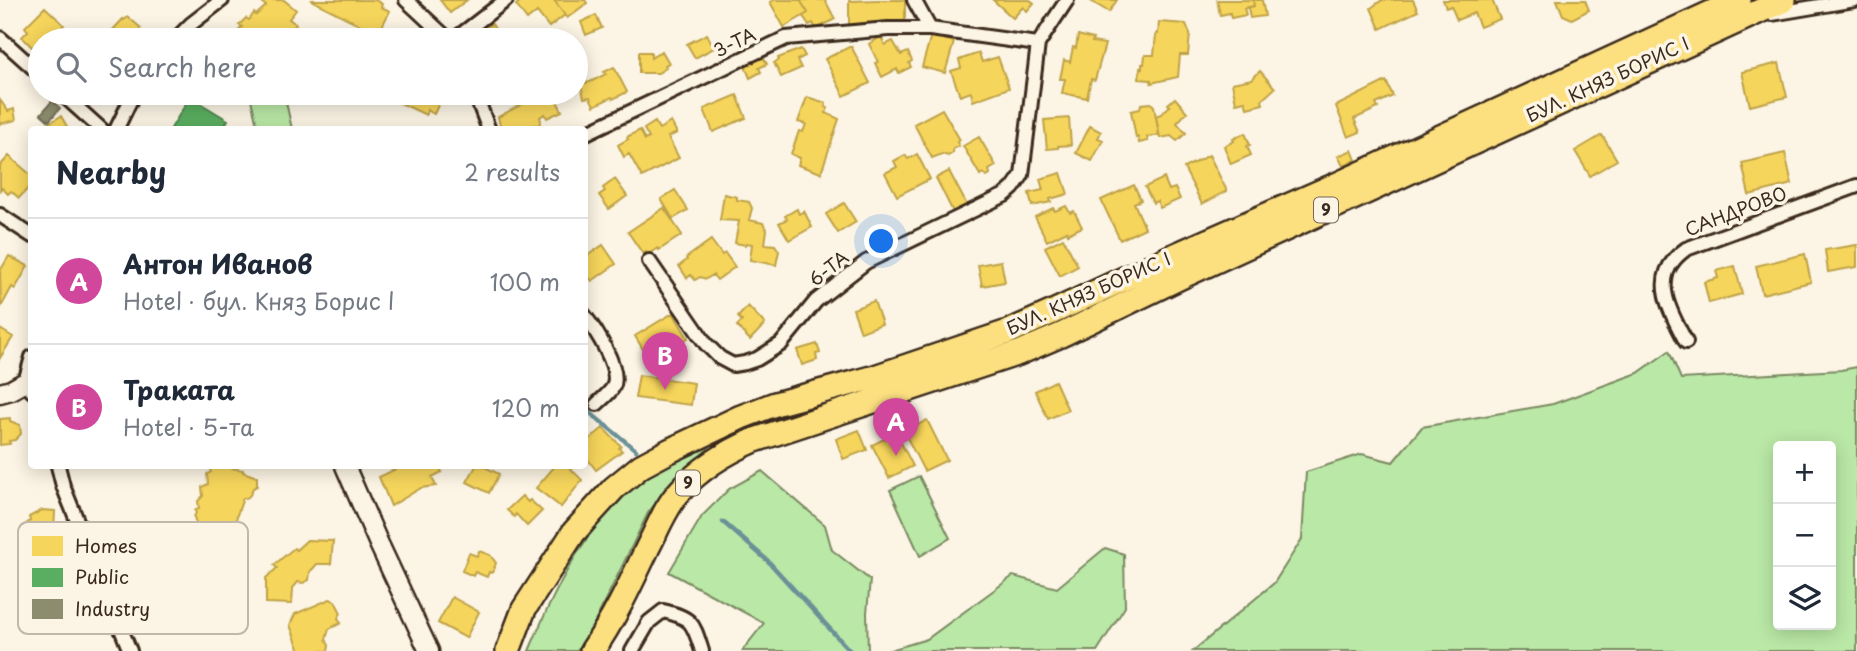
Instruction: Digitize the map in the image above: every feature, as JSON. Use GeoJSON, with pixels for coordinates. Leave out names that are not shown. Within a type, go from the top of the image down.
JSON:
{"type":"FeatureCollection","features":[{"type":"Feature","properties":{"kind":"highway","name":"БУЛ. КНЯЗ БОРИС I"},"geometry":{"type":"LineString","coordinates":[[508,651],[524,609],[574,532],[614,488],[641,466],[668,451],[775,404],[875,377],[1008,332],[1171,257],[1740,9],[1784,0]]}},
{"type":"Feature","properties":{"kind":"highway","name":"БУЛ. КНЯЗ БОРИС I"},"geometry":{"type":"LineString","coordinates":[[592,651],[617,612],[678,492],[704,469],[736,448],[1062,335],[1740,9]]}},
{"type":"Feature","properties":{"kind":"street"},"geometry":{"type":"LineString","coordinates":[[187,28],[222,0]]}},
{"type":"Feature","properties":{"kind":"street"},"geometry":{"type":"LineString","coordinates":[[406,0],[436,28]]}},
{"type":"Feature","properties":{"kind":"street"},"geometry":{"type":"LineString","coordinates":[[470,28],[506,0]]}},
{"type":"Feature","properties":{"kind":"street"},"geometry":{"type":"LineString","coordinates":[[914,0],[930,29]]}},
{"type":"Feature","properties":{"kind":"street","name":"6-ТА"},"geometry":{"type":"LineString","coordinates":[[649,261],[706,344],[720,358],[733,365],[757,359],[781,344],[816,301],[866,262],[1005,195],[1013,188],[1022,175],[1038,44],[1068,0]]}},
{"type":"Feature","properties":{"kind":"street"},"geometry":{"type":"LineString","coordinates":[[1740,9],[1855,0]]}},
{"type":"Feature","properties":{"kind":"street","name":"3-ТА"},"geometry":{"type":"LineString","coordinates":[[588,132],[786,38],[888,29],[930,29],[1038,44]]}},
{"type":"Feature","properties":{"kind":"street"},"geometry":{"type":"LineString","coordinates":[[0,38],[28,63]]}},
{"type":"Feature","properties":{"kind":"street"},"geometry":{"type":"LineString","coordinates":[[74,105],[98,126]]}},
{"type":"Feature","properties":{"kind":"street"},"geometry":{"type":"LineString","coordinates":[[118,126],[128,105]]}},
{"type":"Feature","properties":{"kind":"street"},"geometry":{"type":"LineString","coordinates":[[480,105],[487,126]]}},
{"type":"Feature","properties":{"kind":"street","name":"САНДРОВО"},"geometry":{"type":"LineString","coordinates":[[1686,342],[1668,307],[1665,289],[1666,275],[1673,261],[1686,249],[1857,186]]}},
{"type":"Feature","properties":{"kind":"street"},"geometry":{"type":"LineString","coordinates":[[0,215],[28,233]]}},
{"type":"Feature","properties":{"kind":"street"},"geometry":{"type":"LineString","coordinates":[[588,320],[595,328],[616,378],[612,388],[597,404]]}},
{"type":"Feature","properties":{"kind":"street"},"geometry":{"type":"LineString","coordinates":[[0,393],[28,383]]}},
{"type":"Feature","properties":{"kind":"street"},"geometry":{"type":"LineString","coordinates":[[59,469],[78,522]]}},
{"type":"Feature","properties":{"kind":"street"},"geometry":{"type":"LineString","coordinates":[[346,469],[429,651]]}},
{"type":"Feature","properties":{"kind":"street"},"geometry":{"type":"LineString","coordinates":[[632,651],[649,622],[663,611],[683,615],[695,629],[702,651]]}},
{"type":"Feature","properties":{"kind":"street"},"geometry":{"type":"LineString","coordinates":[[123,634],[130,651]]}},
{"type":"Feature","properties":{"kind":"green space"},"geometry":{"type":"Polygon","coordinates":[[[252,105],[287,105],[291,126],[257,126],[252,105]]]}},
{"type":"Feature","properties":{"kind":"green space"},"geometry":{"type":"Polygon","coordinates":[[[1669,351],[1681,379],[1857,367],[1857,651],[1193,651],[1274,583],[1302,539],[1306,472],[1362,454],[1393,462],[1422,427],[1553,404],[1638,373],[1669,351]]]}},
{"type":"Feature","properties":{"kind":"green space"},"geometry":{"type":"Polygon","coordinates":[[[709,442],[711,445],[675,478],[648,513],[592,628],[577,651],[529,651],[565,574],[595,527],[613,506],[657,469],[709,442]]]}},
{"type":"Feature","properties":{"kind":"green space"},"geometry":{"type":"Polygon","coordinates":[[[762,471],[825,525],[832,550],[870,580],[868,651],[742,651],[764,623],[669,572],[702,516],[729,489],[762,471]]]}},
{"type":"Feature","properties":{"kind":"green space"},"geometry":{"type":"Polygon","coordinates":[[[919,476],[950,538],[920,556],[890,490],[919,476]]]}},
{"type":"Feature","properties":{"kind":"green space"},"geometry":{"type":"Polygon","coordinates":[[[1105,548],[1124,554],[1125,607],[1097,651],[887,651],[927,639],[1013,576],[1057,588],[1105,548]]]}},
{"type":"Feature","properties":{"kind":"building: Homes"},"geometry":{"type":"Polygon","coordinates":[[[284,0],[296,10],[289,19],[296,24],[293,28],[241,28],[239,25],[246,18],[249,20],[254,13],[256,15],[266,6],[260,1],[284,0]]]}},
{"type":"Feature","properties":{"kind":"building: Homes"},"geometry":{"type":"Polygon","coordinates":[[[311,0],[375,0],[390,11],[381,28],[366,28],[311,0]]]}},
{"type":"Feature","properties":{"kind":"building: Homes"},"geometry":{"type":"Polygon","coordinates":[[[440,0],[467,0],[450,13],[440,0]]]}},
{"type":"Feature","properties":{"kind":"building: Homes"},"geometry":{"type":"Polygon","coordinates":[[[522,0],[554,0],[565,15],[549,27],[537,12],[527,20],[516,5],[522,0]]]}},
{"type":"Feature","properties":{"kind":"building: Homes"},"geometry":{"type":"Polygon","coordinates":[[[554,0],[585,0],[587,3],[567,18],[554,0]]]}},
{"type":"Feature","properties":{"kind":"building: Homes"},"geometry":{"type":"Polygon","coordinates":[[[800,0],[808,13],[784,27],[770,2],[800,0]]]}},
{"type":"Feature","properties":{"kind":"building: Homes"},"geometry":{"type":"Polygon","coordinates":[[[800,0],[825,0],[835,19],[816,29],[813,23],[809,25],[803,16],[808,13],[800,0]]]}},
{"type":"Feature","properties":{"kind":"building: Homes"},"geometry":{"type":"Polygon","coordinates":[[[905,0],[905,24],[849,25],[849,1],[905,0]]]}},
{"type":"Feature","properties":{"kind":"building: Homes"},"geometry":{"type":"Polygon","coordinates":[[[993,0],[1030,0],[1034,3],[1027,11],[1023,7],[1013,18],[993,0]]]}},
{"type":"Feature","properties":{"kind":"building: Homes"},"geometry":{"type":"Polygon","coordinates":[[[1089,0],[1117,0],[1109,12],[1089,0]]]}},
{"type":"Feature","properties":{"kind":"building: Homes"},"geometry":{"type":"Polygon","coordinates":[[[1217,0],[1253,0],[1254,6],[1244,8],[1246,15],[1231,18],[1230,13],[1220,15],[1217,0]]]}},
{"type":"Feature","properties":{"kind":"building: Homes"},"geometry":{"type":"Polygon","coordinates":[[[1253,0],[1262,0],[1265,16],[1250,18],[1248,8],[1254,6],[1253,0]]]}},
{"type":"Feature","properties":{"kind":"building: Homes"},"geometry":{"type":"Polygon","coordinates":[[[1382,0],[1413,0],[1418,11],[1380,29],[1371,8],[1382,0]]]}},
{"type":"Feature","properties":{"kind":"building: Homes"},"geometry":{"type":"Polygon","coordinates":[[[1443,0],[1492,0],[1500,19],[1480,27],[1474,13],[1457,20],[1451,6],[1446,8],[1443,0]]]}},
{"type":"Feature","properties":{"kind":"building: Homes"},"geometry":{"type":"Polygon","coordinates":[[[1557,0],[1585,0],[1589,10],[1572,19],[1563,15],[1557,0]]]}},
{"type":"Feature","properties":{"kind":"building: Homes"},"geometry":{"type":"Polygon","coordinates":[[[45,7],[64,25],[61,28],[28,28],[28,31],[25,27],[45,7]]]}},
{"type":"Feature","properties":{"kind":"building: Homes"},"geometry":{"type":"Polygon","coordinates":[[[596,15],[602,28],[588,34],[588,28],[583,28],[581,22],[596,15]]]}},
{"type":"Feature","properties":{"kind":"building: Homes"},"geometry":{"type":"Polygon","coordinates":[[[128,17],[141,28],[115,28],[128,17]]]}},
{"type":"Feature","properties":{"kind":"building: Homes"},"geometry":{"type":"Polygon","coordinates":[[[1159,22],[1186,24],[1190,34],[1188,55],[1180,55],[1178,77],[1151,83],[1151,80],[1139,79],[1140,68],[1144,64],[1145,55],[1154,55],[1159,22]]]}},
{"type":"Feature","properties":{"kind":"building: Homes"},"geometry":{"type":"Polygon","coordinates":[[[28,31],[28,43],[22,37],[28,31]]]}},
{"type":"Feature","properties":{"kind":"building: Homes"},"geometry":{"type":"Polygon","coordinates":[[[707,34],[714,48],[695,58],[687,44],[707,34]]]}},
{"type":"Feature","properties":{"kind":"building: Homes"},"geometry":{"type":"Polygon","coordinates":[[[931,35],[954,42],[945,73],[922,67],[931,35]]]}},
{"type":"Feature","properties":{"kind":"building: Homes"},"geometry":{"type":"Polygon","coordinates":[[[1078,35],[1093,39],[1092,42],[1105,44],[1095,80],[1091,79],[1087,98],[1062,93],[1065,79],[1060,79],[1064,60],[1070,62],[1078,35]]]}},
{"type":"Feature","properties":{"kind":"building: Homes"},"geometry":{"type":"Polygon","coordinates":[[[881,37],[885,45],[893,41],[901,55],[908,52],[912,61],[909,63],[911,67],[899,73],[897,69],[882,77],[869,44],[881,37]]]}},
{"type":"Feature","properties":{"kind":"building: Homes"},"geometry":{"type":"Polygon","coordinates":[[[851,46],[870,83],[844,96],[825,59],[851,46]]]}},
{"type":"Feature","properties":{"kind":"building: Homes"},"geometry":{"type":"Polygon","coordinates":[[[801,49],[805,56],[797,60],[801,68],[781,77],[774,63],[778,58],[801,49]]]}},
{"type":"Feature","properties":{"kind":"building: Homes"},"geometry":{"type":"Polygon","coordinates":[[[662,51],[669,63],[665,65],[666,68],[658,73],[639,73],[639,52],[651,52],[651,58],[662,51]]]}},
{"type":"Feature","properties":{"kind":"building: Homes"},"geometry":{"type":"Polygon","coordinates":[[[979,53],[982,62],[998,57],[1009,88],[973,101],[971,92],[960,96],[951,71],[961,68],[959,60],[979,53]]]}},
{"type":"Feature","properties":{"kind":"building: Homes"},"geometry":{"type":"Polygon","coordinates":[[[763,57],[767,64],[759,68],[761,72],[750,78],[745,66],[763,57]]]}},
{"type":"Feature","properties":{"kind":"building: Homes"},"geometry":{"type":"Polygon","coordinates":[[[1779,63],[1787,97],[1750,106],[1742,72],[1779,63]]]}},
{"type":"Feature","properties":{"kind":"building: Homes"},"geometry":{"type":"Polygon","coordinates":[[[614,67],[627,92],[594,106],[588,97],[588,82],[606,74],[604,72],[614,67]]]}},
{"type":"Feature","properties":{"kind":"building: Homes"},"geometry":{"type":"Polygon","coordinates":[[[1260,71],[1275,88],[1262,100],[1263,104],[1247,108],[1245,101],[1236,103],[1232,83],[1252,79],[1260,71]]]}},
{"type":"Feature","properties":{"kind":"building: Homes"},"geometry":{"type":"Polygon","coordinates":[[[1386,81],[1393,96],[1376,104],[1378,108],[1354,119],[1360,132],[1348,137],[1336,106],[1386,81]]]}},
{"type":"Feature","properties":{"kind":"building: Homes"},"geometry":{"type":"Polygon","coordinates":[[[737,95],[746,118],[713,132],[704,109],[737,95]]]}},
{"type":"Feature","properties":{"kind":"building: Homes"},"geometry":{"type":"Polygon","coordinates":[[[807,97],[826,103],[826,113],[839,119],[821,173],[798,165],[800,158],[791,154],[799,131],[803,132],[806,124],[798,122],[807,97]]]}},
{"type":"Feature","properties":{"kind":"building: Homes"},"geometry":{"type":"Polygon","coordinates":[[[1175,98],[1187,112],[1177,123],[1186,133],[1177,141],[1171,136],[1160,138],[1156,116],[1170,106],[1168,104],[1175,98]]]}},
{"type":"Feature","properties":{"kind":"building: Homes"},"geometry":{"type":"Polygon","coordinates":[[[0,100],[8,111],[14,109],[16,120],[0,124],[0,100]]]}},
{"type":"Feature","properties":{"kind":"building: Homes"},"geometry":{"type":"Polygon","coordinates":[[[1151,103],[1154,106],[1159,135],[1147,137],[1148,141],[1139,143],[1131,111],[1140,109],[1141,104],[1151,103]]]}},
{"type":"Feature","properties":{"kind":"building: Homes"},"geometry":{"type":"Polygon","coordinates":[[[405,105],[438,105],[434,114],[427,110],[426,115],[405,105]]]}},
{"type":"Feature","properties":{"kind":"building: Homes"},"geometry":{"type":"Polygon","coordinates":[[[521,105],[559,105],[562,111],[547,118],[545,114],[540,117],[539,125],[531,126],[500,126],[498,117],[521,105]]]}},
{"type":"Feature","properties":{"kind":"building: Homes"},"geometry":{"type":"Polygon","coordinates":[[[942,109],[960,140],[957,142],[959,146],[948,156],[942,154],[932,158],[914,124],[942,109]]]}},
{"type":"Feature","properties":{"kind":"building: Homes"},"geometry":{"type":"Polygon","coordinates":[[[61,116],[67,126],[44,126],[61,116]]]}},
{"type":"Feature","properties":{"kind":"building: Homes"},"geometry":{"type":"Polygon","coordinates":[[[1069,118],[1071,145],[1047,149],[1044,120],[1069,118]]]}},
{"type":"Feature","properties":{"kind":"building: Homes"},"geometry":{"type":"Polygon","coordinates":[[[655,122],[659,129],[671,122],[677,133],[668,137],[679,158],[642,177],[629,154],[624,157],[618,145],[640,130],[645,140],[649,138],[644,129],[655,122]]]}},
{"type":"Feature","properties":{"kind":"building: Homes"},"geometry":{"type":"Polygon","coordinates":[[[1090,126],[1101,132],[1098,138],[1103,140],[1092,161],[1076,153],[1090,126]]]}},
{"type":"Feature","properties":{"kind":"building: Homes"},"geometry":{"type":"Polygon","coordinates":[[[1245,133],[1251,155],[1231,164],[1224,146],[1245,133]]]}},
{"type":"Feature","properties":{"kind":"building: Homes"},"geometry":{"type":"Polygon","coordinates":[[[1602,135],[1617,160],[1590,176],[1575,151],[1602,135]]]}},
{"type":"Feature","properties":{"kind":"building: Homes"},"geometry":{"type":"Polygon","coordinates":[[[979,137],[996,166],[989,170],[990,174],[987,176],[983,173],[980,175],[963,146],[979,137]]]}},
{"type":"Feature","properties":{"kind":"building: Homes"},"geometry":{"type":"Polygon","coordinates":[[[1352,150],[1356,160],[1343,166],[1338,156],[1352,150]]]}},
{"type":"Feature","properties":{"kind":"building: Homes"},"geometry":{"type":"Polygon","coordinates":[[[1785,153],[1792,184],[1749,195],[1742,163],[1785,153]]]}},
{"type":"Feature","properties":{"kind":"building: Homes"},"geometry":{"type":"Polygon","coordinates":[[[917,154],[930,179],[897,196],[885,173],[897,167],[894,161],[905,155],[908,159],[917,154]]]}},
{"type":"Feature","properties":{"kind":"building: Homes"},"geometry":{"type":"Polygon","coordinates":[[[1209,155],[1227,191],[1202,204],[1184,168],[1209,155]]]}},
{"type":"Feature","properties":{"kind":"building: Homes"},"geometry":{"type":"Polygon","coordinates":[[[9,156],[28,173],[28,188],[19,198],[11,191],[8,194],[2,188],[0,190],[0,166],[9,156]]]}},
{"type":"Feature","properties":{"kind":"building: Homes"},"geometry":{"type":"Polygon","coordinates":[[[949,171],[967,205],[953,212],[936,178],[949,171]]]}},
{"type":"Feature","properties":{"kind":"building: Homes"},"geometry":{"type":"Polygon","coordinates":[[[1061,173],[1068,194],[1050,199],[1051,202],[1032,206],[1029,193],[1043,190],[1040,179],[1061,173]]]}},
{"type":"Feature","properties":{"kind":"building: Homes"},"geometry":{"type":"Polygon","coordinates":[[[1164,178],[1169,190],[1175,188],[1180,199],[1160,208],[1157,201],[1153,203],[1145,187],[1164,178]]]}},
{"type":"Feature","properties":{"kind":"building: Homes"},"geometry":{"type":"Polygon","coordinates":[[[615,179],[627,196],[609,209],[599,195],[605,191],[603,188],[615,179]]]}},
{"type":"Feature","properties":{"kind":"building: Homes"},"geometry":{"type":"Polygon","coordinates":[[[1134,185],[1141,200],[1134,203],[1145,228],[1120,240],[1101,200],[1134,185]]]}},
{"type":"Feature","properties":{"kind":"building: Homes"},"geometry":{"type":"Polygon","coordinates":[[[675,190],[688,210],[673,219],[661,199],[675,190]]]}},
{"type":"Feature","properties":{"kind":"building: Homes"},"geometry":{"type":"Polygon","coordinates":[[[724,194],[749,202],[752,208],[749,220],[763,223],[767,230],[765,244],[775,245],[779,251],[776,265],[750,260],[752,244],[735,243],[739,221],[720,220],[724,194]]]}},
{"type":"Feature","properties":{"kind":"building: Homes"},"geometry":{"type":"Polygon","coordinates":[[[844,203],[856,222],[838,233],[826,214],[844,203]]]}},
{"type":"Feature","properties":{"kind":"building: Homes"},"geometry":{"type":"Polygon","coordinates":[[[1066,206],[1070,213],[1074,211],[1082,227],[1047,241],[1035,217],[1053,208],[1055,211],[1066,206]]]}},
{"type":"Feature","properties":{"kind":"building: Homes"},"geometry":{"type":"Polygon","coordinates":[[[664,208],[682,235],[659,250],[658,248],[647,255],[646,252],[643,254],[628,232],[664,208]]]}},
{"type":"Feature","properties":{"kind":"building: Homes"},"geometry":{"type":"Polygon","coordinates":[[[797,209],[799,214],[804,211],[812,227],[789,240],[779,223],[797,209]]]}},
{"type":"Feature","properties":{"kind":"building: Homes"},"geometry":{"type":"Polygon","coordinates":[[[1063,238],[1078,266],[1060,276],[1045,247],[1063,238]]]}},
{"type":"Feature","properties":{"kind":"building: Homes"},"geometry":{"type":"Polygon","coordinates":[[[711,240],[735,267],[717,280],[713,275],[706,279],[700,277],[695,280],[691,275],[687,278],[679,266],[711,240]]]}},
{"type":"Feature","properties":{"kind":"building: Homes"},"geometry":{"type":"Polygon","coordinates":[[[603,245],[616,264],[592,281],[588,276],[588,255],[603,245]]]}},
{"type":"Feature","properties":{"kind":"building: Homes"},"geometry":{"type":"Polygon","coordinates":[[[1857,245],[1857,267],[1828,272],[1825,250],[1857,245]]]}},
{"type":"Feature","properties":{"kind":"building: Homes"},"geometry":{"type":"Polygon","coordinates":[[[1805,254],[1811,282],[1762,294],[1756,266],[1805,254]]]}},
{"type":"Feature","properties":{"kind":"building: Homes"},"geometry":{"type":"Polygon","coordinates":[[[9,256],[28,266],[1,307],[0,271],[9,256]]]}},
{"type":"Feature","properties":{"kind":"building: Homes"},"geometry":{"type":"Polygon","coordinates":[[[1001,261],[1005,282],[982,286],[978,265],[1001,261]]]}},
{"type":"Feature","properties":{"kind":"building: Homes"},"geometry":{"type":"Polygon","coordinates":[[[1735,266],[1742,294],[1709,303],[1704,282],[1718,278],[1716,271],[1735,266]]]}},
{"type":"Feature","properties":{"kind":"building: Homes"},"geometry":{"type":"Polygon","coordinates":[[[874,301],[882,324],[861,332],[853,309],[874,301]]]}},
{"type":"Feature","properties":{"kind":"building: Homes"},"geometry":{"type":"Polygon","coordinates":[[[748,306],[765,324],[750,340],[737,326],[742,321],[738,317],[748,306]]]}},
{"type":"Feature","properties":{"kind":"building: Homes"},"geometry":{"type":"Polygon","coordinates":[[[673,313],[688,338],[650,361],[635,336],[673,313]]]}},
{"type":"Feature","properties":{"kind":"building: Homes"},"geometry":{"type":"Polygon","coordinates":[[[0,329],[13,337],[0,358],[0,329]]]}},
{"type":"Feature","properties":{"kind":"building: Homes"},"geometry":{"type":"Polygon","coordinates":[[[817,344],[820,353],[816,354],[817,360],[802,365],[797,350],[817,344]]]}},
{"type":"Feature","properties":{"kind":"building: Homes"},"geometry":{"type":"Polygon","coordinates":[[[639,375],[694,383],[691,405],[635,398],[639,375]]]}},
{"type":"Feature","properties":{"kind":"building: Homes"},"geometry":{"type":"Polygon","coordinates":[[[1055,381],[1068,410],[1048,419],[1035,391],[1055,381]]]}},
{"type":"Feature","properties":{"kind":"building: Homes"},"geometry":{"type":"Polygon","coordinates":[[[10,418],[10,421],[20,425],[21,434],[15,440],[9,441],[10,444],[0,445],[0,419],[10,418]]]}},
{"type":"Feature","properties":{"kind":"building: Homes"},"geometry":{"type":"Polygon","coordinates":[[[927,420],[947,460],[924,471],[904,432],[927,420]]]}},
{"type":"Feature","properties":{"kind":"building: Homes"},"geometry":{"type":"Polygon","coordinates":[[[603,428],[621,446],[619,448],[622,451],[596,470],[588,459],[588,441],[603,428]]]}},
{"type":"Feature","properties":{"kind":"building: Homes"},"geometry":{"type":"Polygon","coordinates":[[[859,430],[867,450],[843,459],[836,439],[859,430]]]}},
{"type":"Feature","properties":{"kind":"building: Homes"},"geometry":{"type":"Polygon","coordinates":[[[896,433],[913,466],[889,478],[872,445],[896,433]]]}},
{"type":"Feature","properties":{"kind":"building: Homes"},"geometry":{"type":"Polygon","coordinates":[[[210,469],[237,469],[257,477],[257,486],[247,498],[243,498],[236,522],[196,522],[195,510],[199,509],[198,501],[203,496],[202,487],[208,484],[207,474],[211,472],[210,469]]]}},
{"type":"Feature","properties":{"kind":"building: Homes"},"geometry":{"type":"Polygon","coordinates":[[[396,469],[440,469],[442,472],[432,477],[436,486],[421,488],[391,506],[379,477],[396,469]]]}},
{"type":"Feature","properties":{"kind":"building: Homes"},"geometry":{"type":"Polygon","coordinates":[[[474,469],[489,469],[499,474],[489,493],[467,482],[474,469]]]}},
{"type":"Feature","properties":{"kind":"building: Homes"},"geometry":{"type":"Polygon","coordinates":[[[552,469],[571,469],[582,480],[561,507],[536,488],[552,469]]]}},
{"type":"Feature","properties":{"kind":"building: Homes"},"geometry":{"type":"Polygon","coordinates":[[[522,496],[542,511],[527,526],[516,514],[514,517],[507,510],[522,496]]]}},
{"type":"Feature","properties":{"kind":"building: Homes"},"geometry":{"type":"Polygon","coordinates":[[[42,510],[55,511],[54,522],[29,522],[29,517],[42,510]]]}},
{"type":"Feature","properties":{"kind":"building: Homes"},"geometry":{"type":"Polygon","coordinates":[[[307,540],[333,541],[331,564],[317,564],[310,572],[309,580],[298,582],[293,588],[292,604],[266,603],[266,578],[277,568],[274,565],[307,540]]]}},
{"type":"Feature","properties":{"kind":"building: Homes"},"geometry":{"type":"Polygon","coordinates":[[[479,551],[490,555],[496,563],[487,577],[475,572],[473,576],[462,571],[469,553],[477,556],[479,551]]]}},
{"type":"Feature","properties":{"kind":"building: Homes"},"geometry":{"type":"Polygon","coordinates":[[[452,597],[479,612],[466,638],[438,623],[452,597]]]}},
{"type":"Feature","properties":{"kind":"building: Homes"},"geometry":{"type":"Polygon","coordinates":[[[330,599],[335,601],[341,613],[338,618],[341,623],[329,629],[326,639],[328,651],[300,651],[290,625],[295,614],[330,599]]]}},
{"type":"Feature","properties":{"kind":"building: Public"},"geometry":{"type":"Polygon","coordinates":[[[185,105],[203,105],[228,120],[224,126],[172,126],[185,105]]]}},
{"type":"Feature","properties":{"kind":"building: Industry"},"geometry":{"type":"Polygon","coordinates":[[[49,105],[60,108],[49,121],[41,114],[49,105]]]}},
{"type":"Feature","properties":{"kind":"waterway"},"geometry":{"type":"LineString","coordinates":[[588,411],[636,450]]}},
{"type":"Feature","properties":{"kind":"waterway"},"geometry":{"type":"LineString","coordinates":[[723,522],[768,561],[850,651]]}},
{"type":"Feature","properties":{"kind":"place","name":"Траката"},"geometry":{"type":"Point","coordinates":[665,390]}},
{"type":"Feature","properties":{"kind":"place","name":"Антон Иванов"},"geometry":{"type":"Point","coordinates":[896,456]}}]}
